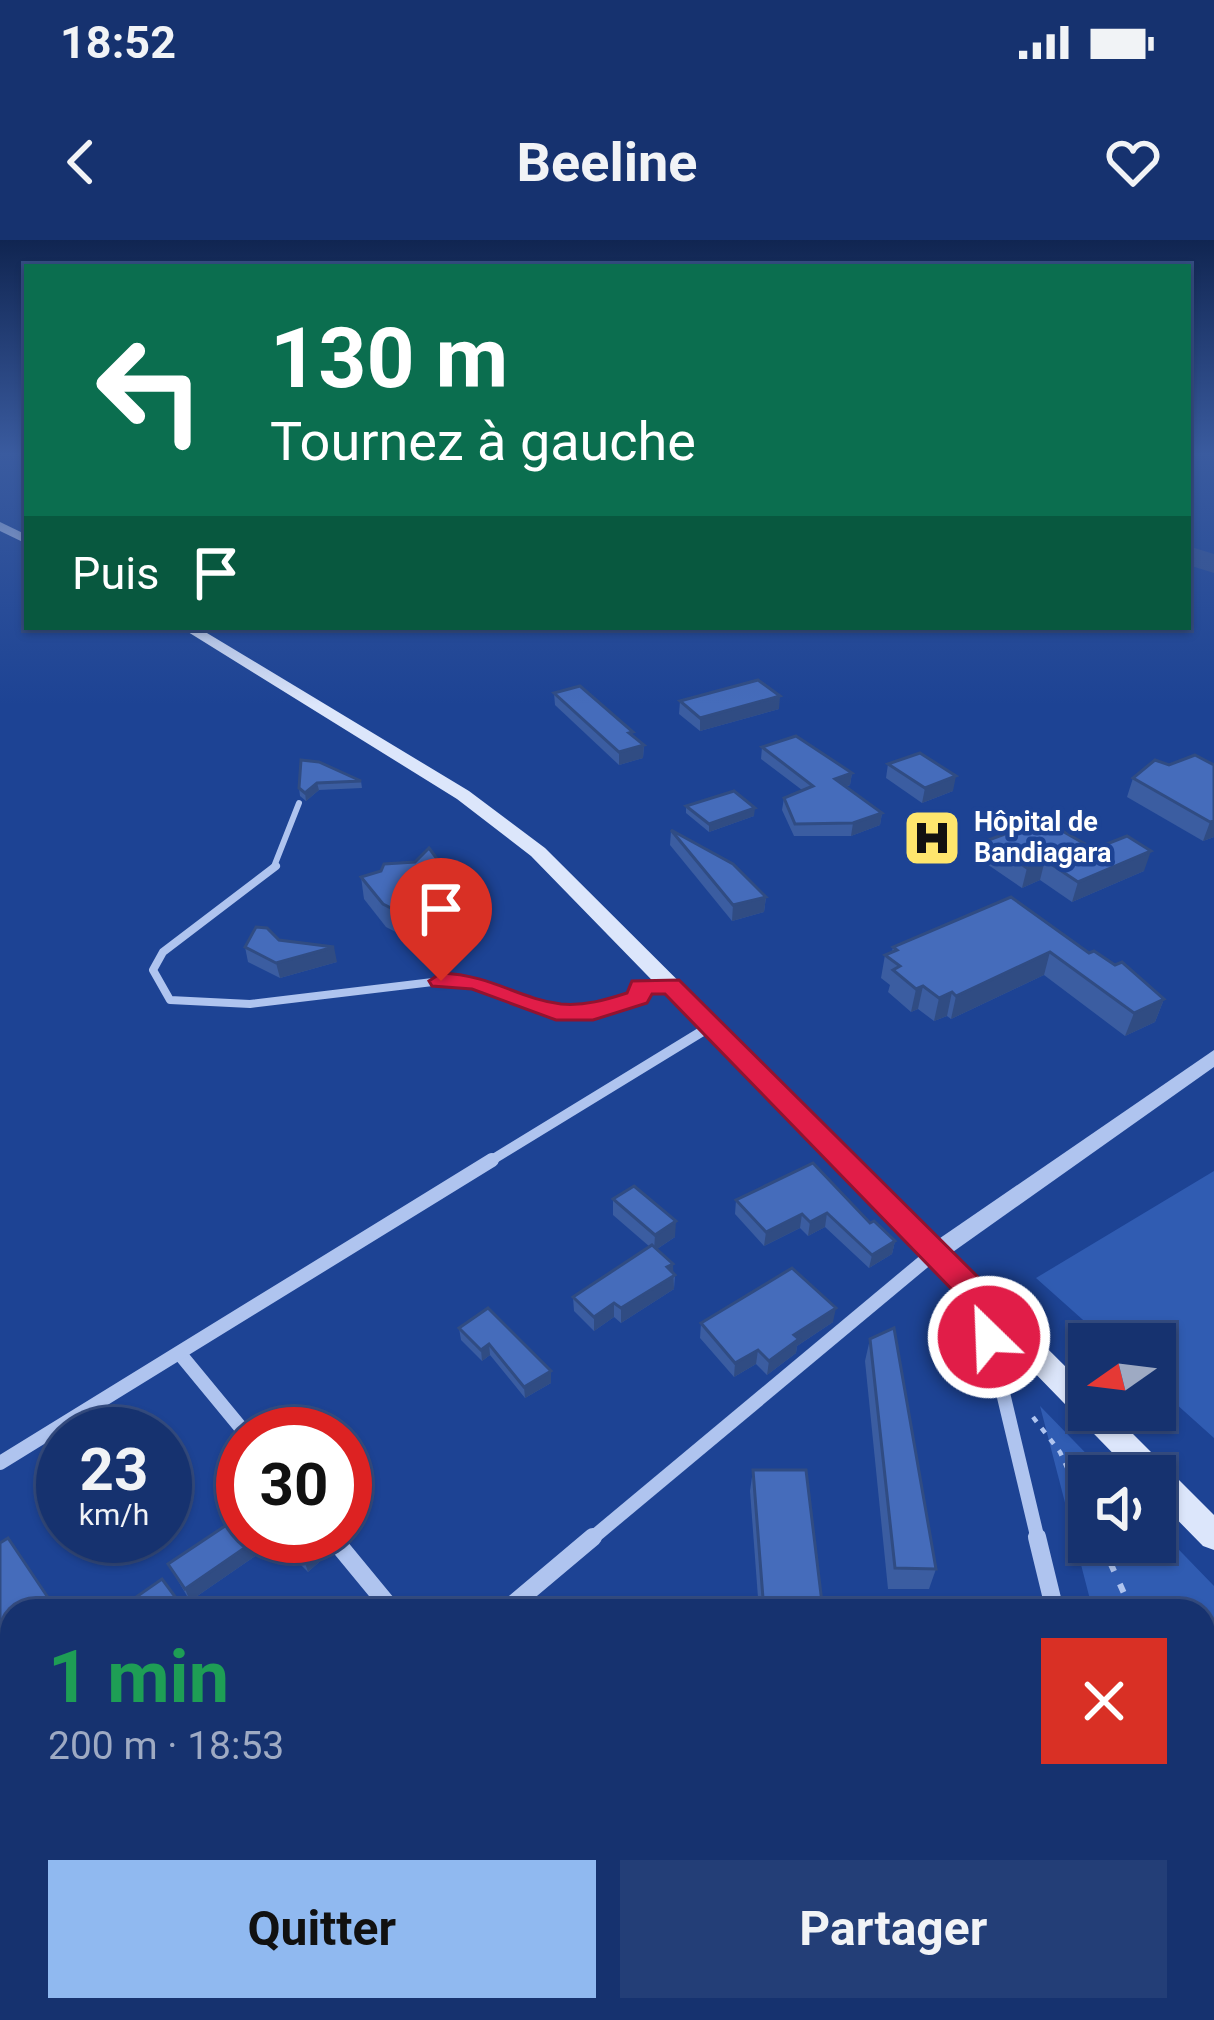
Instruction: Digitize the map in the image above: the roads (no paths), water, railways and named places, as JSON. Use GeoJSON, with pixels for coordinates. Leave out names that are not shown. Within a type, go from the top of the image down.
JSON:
{"type":"FeatureCollection","features":[{"type":"Feature","properties":{"kind":"main road"},"geometry":{"type":"LineString","coordinates":[[192,630],[463,795],[538,852],[1068,1389]]}},
{"type":"Feature","properties":{"kind":"main road"},"geometry":{"type":"LineString","coordinates":[[1110,1431],[1134,1455]]}},
{"type":"Feature","properties":{"kind":"main road"},"geometry":{"type":"LineString","coordinates":[[1176,1497],[1214,1536]]}},
{"type":"Feature","properties":{"kind":"street"},"geometry":{"type":"LineString","coordinates":[[0,1463],[711,1026]]}},
{"type":"Feature","properties":{"kind":"street"},"geometry":{"type":"LineString","coordinates":[[519,1599],[934,1253],[1214,1057]]}},
{"type":"Feature","properties":{"kind":"street"},"geometry":{"type":"LineString","coordinates":[[980,1299],[1052,1599]]}},
{"type":"Feature","properties":{"kind":"street"},"geometry":{"type":"LineString","coordinates":[[180,1354],[224,1407]]}},
{"type":"Feature","properties":{"kind":"street"},"geometry":{"type":"LineString","coordinates":[[353,1563],[383,1599]]}},
{"type":"Feature","properties":{"kind":"lane"},"geometry":{"type":"LineString","coordinates":[[299,803],[276,866],[163,952],[153,970],[170,1000],[250,1004],[458,981],[475,982],[556,1012],[593,1012],[639,998],[641,986],[671,986]]}},
{"type":"Feature","properties":{"kind":"waterway"},"geometry":{"type":"LineString","coordinates":[[1191,556],[1214,564]]}},
{"type":"Feature","properties":{"kind":"place","name":"Hôpital de Bandiagara"},"geometry":{"type":"Point","coordinates":[932,838]}}]}
